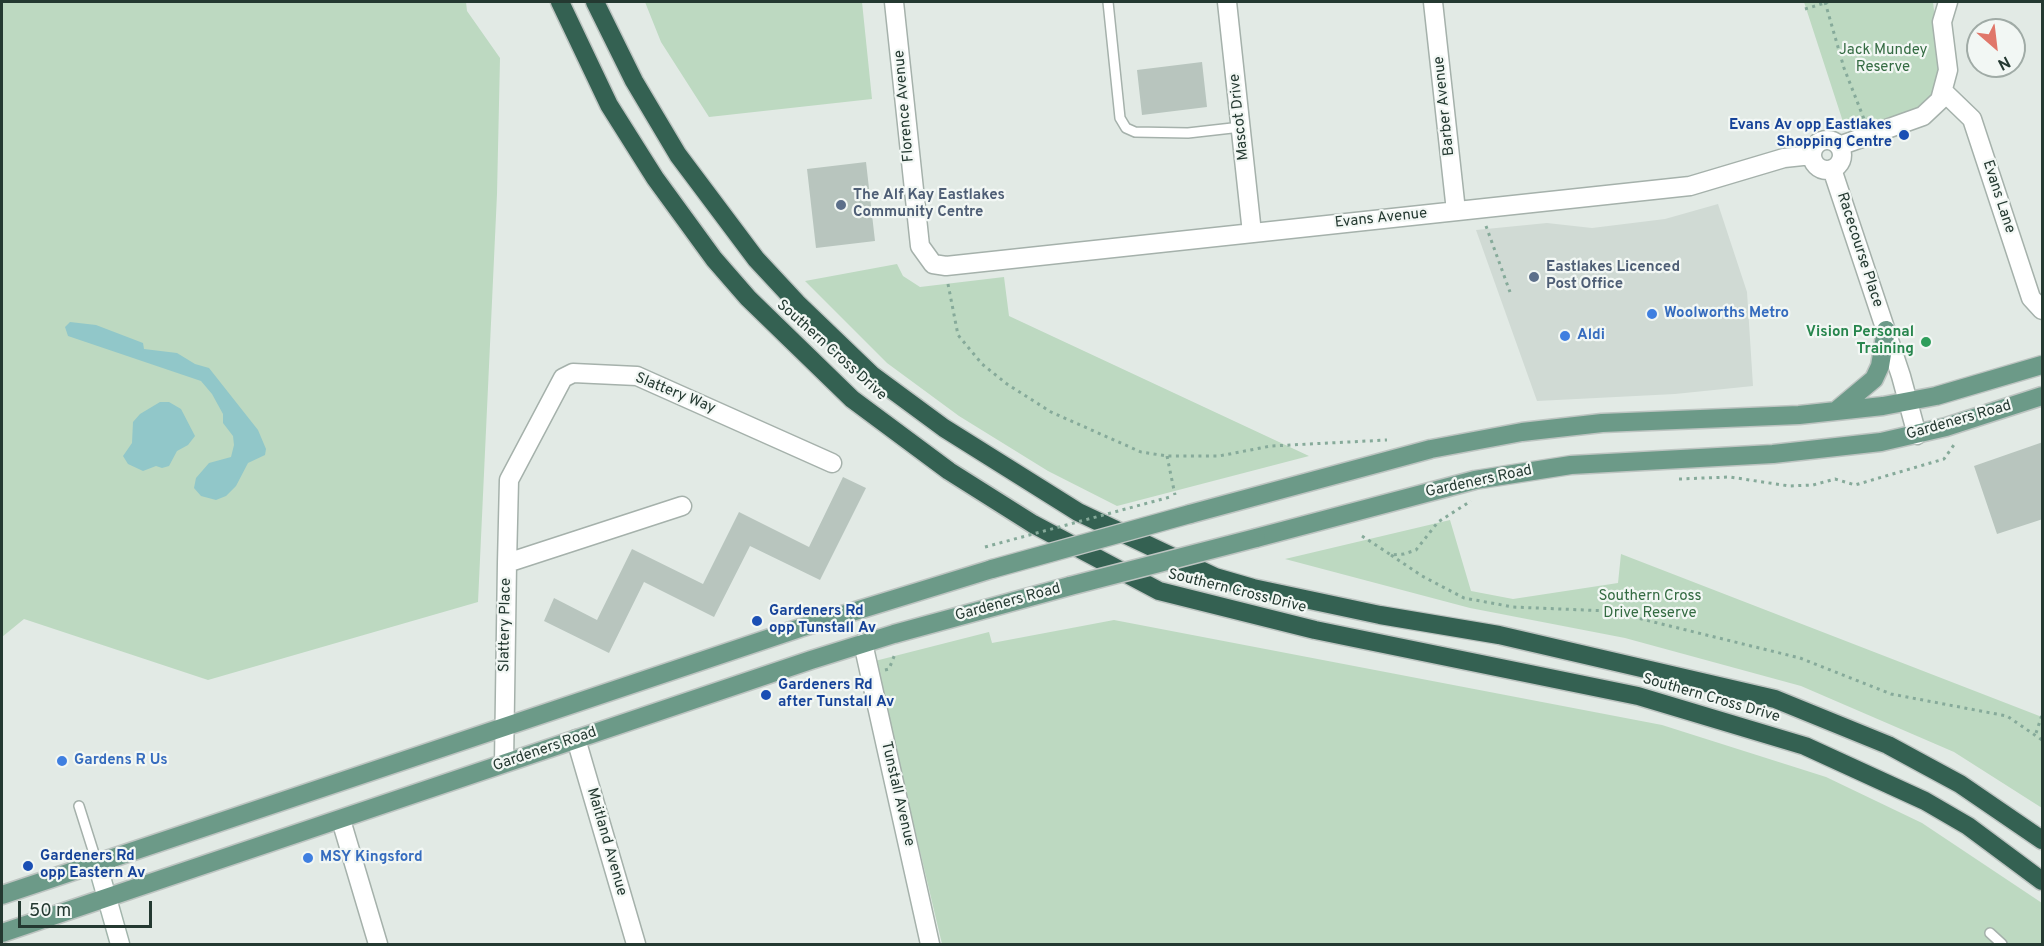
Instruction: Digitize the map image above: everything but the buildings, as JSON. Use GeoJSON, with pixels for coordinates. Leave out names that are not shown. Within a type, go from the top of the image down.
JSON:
{"type":"FeatureCollection","features":[{"type":"Feature","properties":{"kind":"highway","name":"Southern Cross Drive"},"geometry":{"type":"LineString","coordinates":[[560,2],[609,105],[655,178],[714,259],[748,298],[852,399],[949,471],[1033,524],[1168,594],[1315,630],[1638,696],[1805,746],[1925,801],[1968,826],[2043,881]]}},
{"type":"Feature","properties":{"kind":"highway","name":"Southern Cross Drive"},"geometry":{"type":"LineString","coordinates":[[595,2],[634,81],[678,155],[756,259],[796,303],[872,375],[944,428],[1078,512],[1215,577],[1253,588],[1380,615],[1499,635],[1775,699],[1888,745],[1960,784],[2043,840]]}},
{"type":"Feature","properties":{"kind":"main road"},"geometry":{"type":"LineString","coordinates":[[1836,411],[1874,379],[1880,366],[1886,330]]}},
{"type":"Feature","properties":{"kind":"main road","name":"Gardeners Road"},"geometry":{"type":"LineString","coordinates":[[2,895],[504,725],[800,628],[992,569],[1431,449],[1522,432],[1602,423],[1836,411],[1908,401],[1985,383],[2043,365]]}},
{"type":"Feature","properties":{"kind":"main road","name":"Gardeners Road"},"geometry":{"type":"LineString","coordinates":[[2,933],[863,643],[1070,586],[1475,480],[1523,471],[1634,460],[1773,454],[1843,447],[1917,435],[2043,396]]}},
{"type":"Feature","properties":{"kind":"street","name":"Florence Avenue"},"geometry":{"type":"LineString","coordinates":[[894,2],[921,246],[933,264],[946,266]]}},
{"type":"Feature","properties":{"kind":"street","name":"Mascot Drive"},"geometry":{"type":"LineString","coordinates":[[1227,2],[1252,233]]}},
{"type":"Feature","properties":{"kind":"street","name":"Barber Avenue"},"geometry":{"type":"LineString","coordinates":[[1433,2],[1456,211]]}},
{"type":"Feature","properties":{"kind":"street"},"geometry":{"type":"LineString","coordinates":[[1839,146],[1923,116],[1934,108],[1944,92],[1948,70],[1942,22],[1948,2]]}},
{"type":"Feature","properties":{"kind":"street","name":"Evans Lane"},"geometry":{"type":"LineString","coordinates":[[1944,92],[1972,118],[2031,298],[2043,310]]}},
{"type":"Feature","properties":{"kind":"street"},"geometry":{"type":"LineString","coordinates":[[1822,141],[1832,141],[1839,146],[1841,159],[1832,169],[1819,167],[1812,155],[1815,147],[1822,141]]}},
{"type":"Feature","properties":{"kind":"street","name":"Evans Avenue"},"geometry":{"type":"LineString","coordinates":[[946,266],[1690,186],[1784,158],[1812,155]]}},
{"type":"Feature","properties":{"kind":"street","name":"Racecourse Place"},"geometry":{"type":"LineString","coordinates":[[1832,169],[1886,330],[1917,435]]}},
{"type":"Feature","properties":{"kind":"street","name":"Slattery Way"},"geometry":{"type":"LineString","coordinates":[[507,563],[509,480],[563,378],[573,373],[637,376],[832,463]]}},
{"type":"Feature","properties":{"kind":"street","name":"Slattery Place"},"geometry":{"type":"LineString","coordinates":[[504,763],[507,563],[682,506]]}},
{"type":"Feature","properties":{"kind":"street","name":"Tunstall Avenue"},"geometry":{"type":"LineString","coordinates":[[863,643],[930,945]]}},
{"type":"Feature","properties":{"kind":"street","name":"Maitland Avenue"},"geometry":{"type":"LineString","coordinates":[[576,739],[636,945]]}},
{"type":"Feature","properties":{"kind":"street"},"geometry":{"type":"LineString","coordinates":[[341,820],[378,945]]}},
{"type":"Feature","properties":{"kind":"street"},"geometry":{"type":"LineString","coordinates":[[97,862],[120,945]]}},
{"type":"Feature","properties":{"kind":"lane"},"geometry":{"type":"LineString","coordinates":[[1108,2],[1120,118],[1126,128],[1136,132],[1188,133],[1241,128]]}},
{"type":"Feature","properties":{"kind":"lane"},"geometry":{"type":"LineString","coordinates":[[79,806],[97,862]]}},
{"type":"Feature","properties":{"kind":"lane"},"geometry":{"type":"LineString","coordinates":[[1990,933],[2002,945]]}},
{"type":"Feature","properties":{"kind":"path"},"geometry":{"type":"LineString","coordinates":[[1805,9],[1826,2],[1844,68],[1866,124]]}},
{"type":"Feature","properties":{"kind":"path"},"geometry":{"type":"LineString","coordinates":[[1486,226],[1510,292]]}},
{"type":"Feature","properties":{"kind":"path"},"geometry":{"type":"LineString","coordinates":[[946,266],[958,335],[982,364],[1007,384],[1051,412],[1141,452],[1167,456],[1219,456],[1271,446],[1387,440]]}},
{"type":"Feature","properties":{"kind":"path","name":"Gardeners Road"},"geometry":{"type":"LineString","coordinates":[[1677,479],[1730,477],[1789,486],[1813,485],[1835,479],[1855,485],[1944,459],[1960,437]]}},
{"type":"Feature","properties":{"kind":"path"},"geometry":{"type":"LineString","coordinates":[[1167,456],[1175,495]]}},
{"type":"Feature","properties":{"kind":"path"},"geometry":{"type":"LineString","coordinates":[[985,548],[1170,497]]}},
{"type":"Feature","properties":{"kind":"path","name":"Gardeners Road"},"geometry":{"type":"LineString","coordinates":[[1391,555],[1416,550],[1438,522],[1479,498]]}},
{"type":"Feature","properties":{"kind":"path"},"geometry":{"type":"LineString","coordinates":[[1362,536],[1422,576],[1464,598],[1513,607],[1609,611],[1800,658],[1891,694],[2007,716],[2036,733],[2043,740]]}},
{"type":"Feature","properties":{"kind":"path"},"geometry":{"type":"LineString","coordinates":[[2036,733],[2043,715]]}},
{"type":"Feature","properties":{"kind":"shaded area"},"geometry":{"type":"Polygon","coordinates":[[[1718,204],[1747,292],[1753,386],[1675,394],[1537,401],[1476,230],[1547,223],[1592,228],[1665,219],[1718,204]]]}},
{"type":"Feature","properties":{"kind":"green space"},"geometry":{"type":"Polygon","coordinates":[[[2,2],[466,2],[467,11],[500,58],[497,194],[478,602],[208,680],[24,619],[2,637],[2,2]]]}},
{"type":"Feature","properties":{"kind":"green space"},"geometry":{"type":"Polygon","coordinates":[[[645,2],[862,2],[872,99],[709,117],[661,42],[645,2]]]}},
{"type":"Feature","properties":{"kind":"green space","name":"Jack Mundey Reserve"},"geometry":{"type":"Polygon","coordinates":[[[1804,2],[1933,2],[1941,67],[1933,94],[1916,109],[1846,131],[1804,2]]]}},
{"type":"Feature","properties":{"kind":"green space"},"geometry":{"type":"Polygon","coordinates":[[[897,264],[903,276],[920,287],[1004,277],[1009,316],[1309,456],[1117,506],[1048,471],[959,416],[887,363],[805,281],[897,264]]]}},
{"type":"Feature","properties":{"kind":"green space","name":"Southern Cross Drive Reserve"},"geometry":{"type":"Polygon","coordinates":[[[1450,520],[1471,591],[1513,599],[1618,583],[1621,554],[2042,717],[2042,808],[1954,752],[1801,686],[1625,638],[1470,608],[1285,559],[1450,520]]]}},
{"type":"Feature","properties":{"kind":"green space"},"geometry":{"type":"Polygon","coordinates":[[[1114,620],[1662,725],[1826,777],[1922,823],[2042,903],[2042,944],[942,944],[875,661],[989,632],[992,643],[1114,620]]]}},
{"type":"Feature","properties":{"kind":"water"},"geometry":{"type":"Polygon","coordinates":[[[70,322],[96,325],[143,343],[144,349],[177,353],[195,364],[209,368],[258,430],[266,449],[265,455],[248,463],[236,486],[226,496],[216,500],[201,496],[194,488],[196,478],[209,463],[231,457],[234,445],[233,436],[223,423],[223,414],[212,394],[201,381],[68,336],[65,327],[70,322]]]}},
{"type":"Feature","properties":{"kind":"water"},"geometry":{"type":"Polygon","coordinates":[[[160,402],[169,402],[181,409],[195,436],[188,445],[177,451],[169,466],[162,468],[156,466],[143,471],[128,464],[123,456],[132,443],[133,422],[140,414],[160,402]]]}},
{"type":"Feature","properties":{"kind":"place","name":"Evans Av opp Eastlakes Shopping Centre"},"geometry":{"type":"Point","coordinates":[1904,135]}},
{"type":"Feature","properties":{"kind":"place","name":"The Alf Kay Eastlakes Community Centre"},"geometry":{"type":"Point","coordinates":[841,205]}},
{"type":"Feature","properties":{"kind":"place","name":"Eastlakes Licenced Post Office"},"geometry":{"type":"Point","coordinates":[1534,277]}},
{"type":"Feature","properties":{"kind":"place","name":"Woolworths Metro"},"geometry":{"type":"Point","coordinates":[1652,314]}},
{"type":"Feature","properties":{"kind":"place","name":"Aldi"},"geometry":{"type":"Point","coordinates":[1565,336]}},
{"type":"Feature","properties":{"kind":"place","name":"Vision Personal Training"},"geometry":{"type":"Point","coordinates":[1926,342]}},
{"type":"Feature","properties":{"kind":"place","name":"Gardeners Rd opp Tunstall Av"},"geometry":{"type":"Point","coordinates":[757,621]}},
{"type":"Feature","properties":{"kind":"place","name":"Gardeners Rd after Tunstall Av"},"geometry":{"type":"Point","coordinates":[766,695]}},
{"type":"Feature","properties":{"kind":"place","name":"Gardens R Us"},"geometry":{"type":"Point","coordinates":[62,761]}},
{"type":"Feature","properties":{"kind":"place","name":"MSY Kingsford"},"geometry":{"type":"Point","coordinates":[308,858]}},
{"type":"Feature","properties":{"kind":"place","name":"Gardeners Rd opp Eastern Av"},"geometry":{"type":"Point","coordinates":[28,866]}}]}
